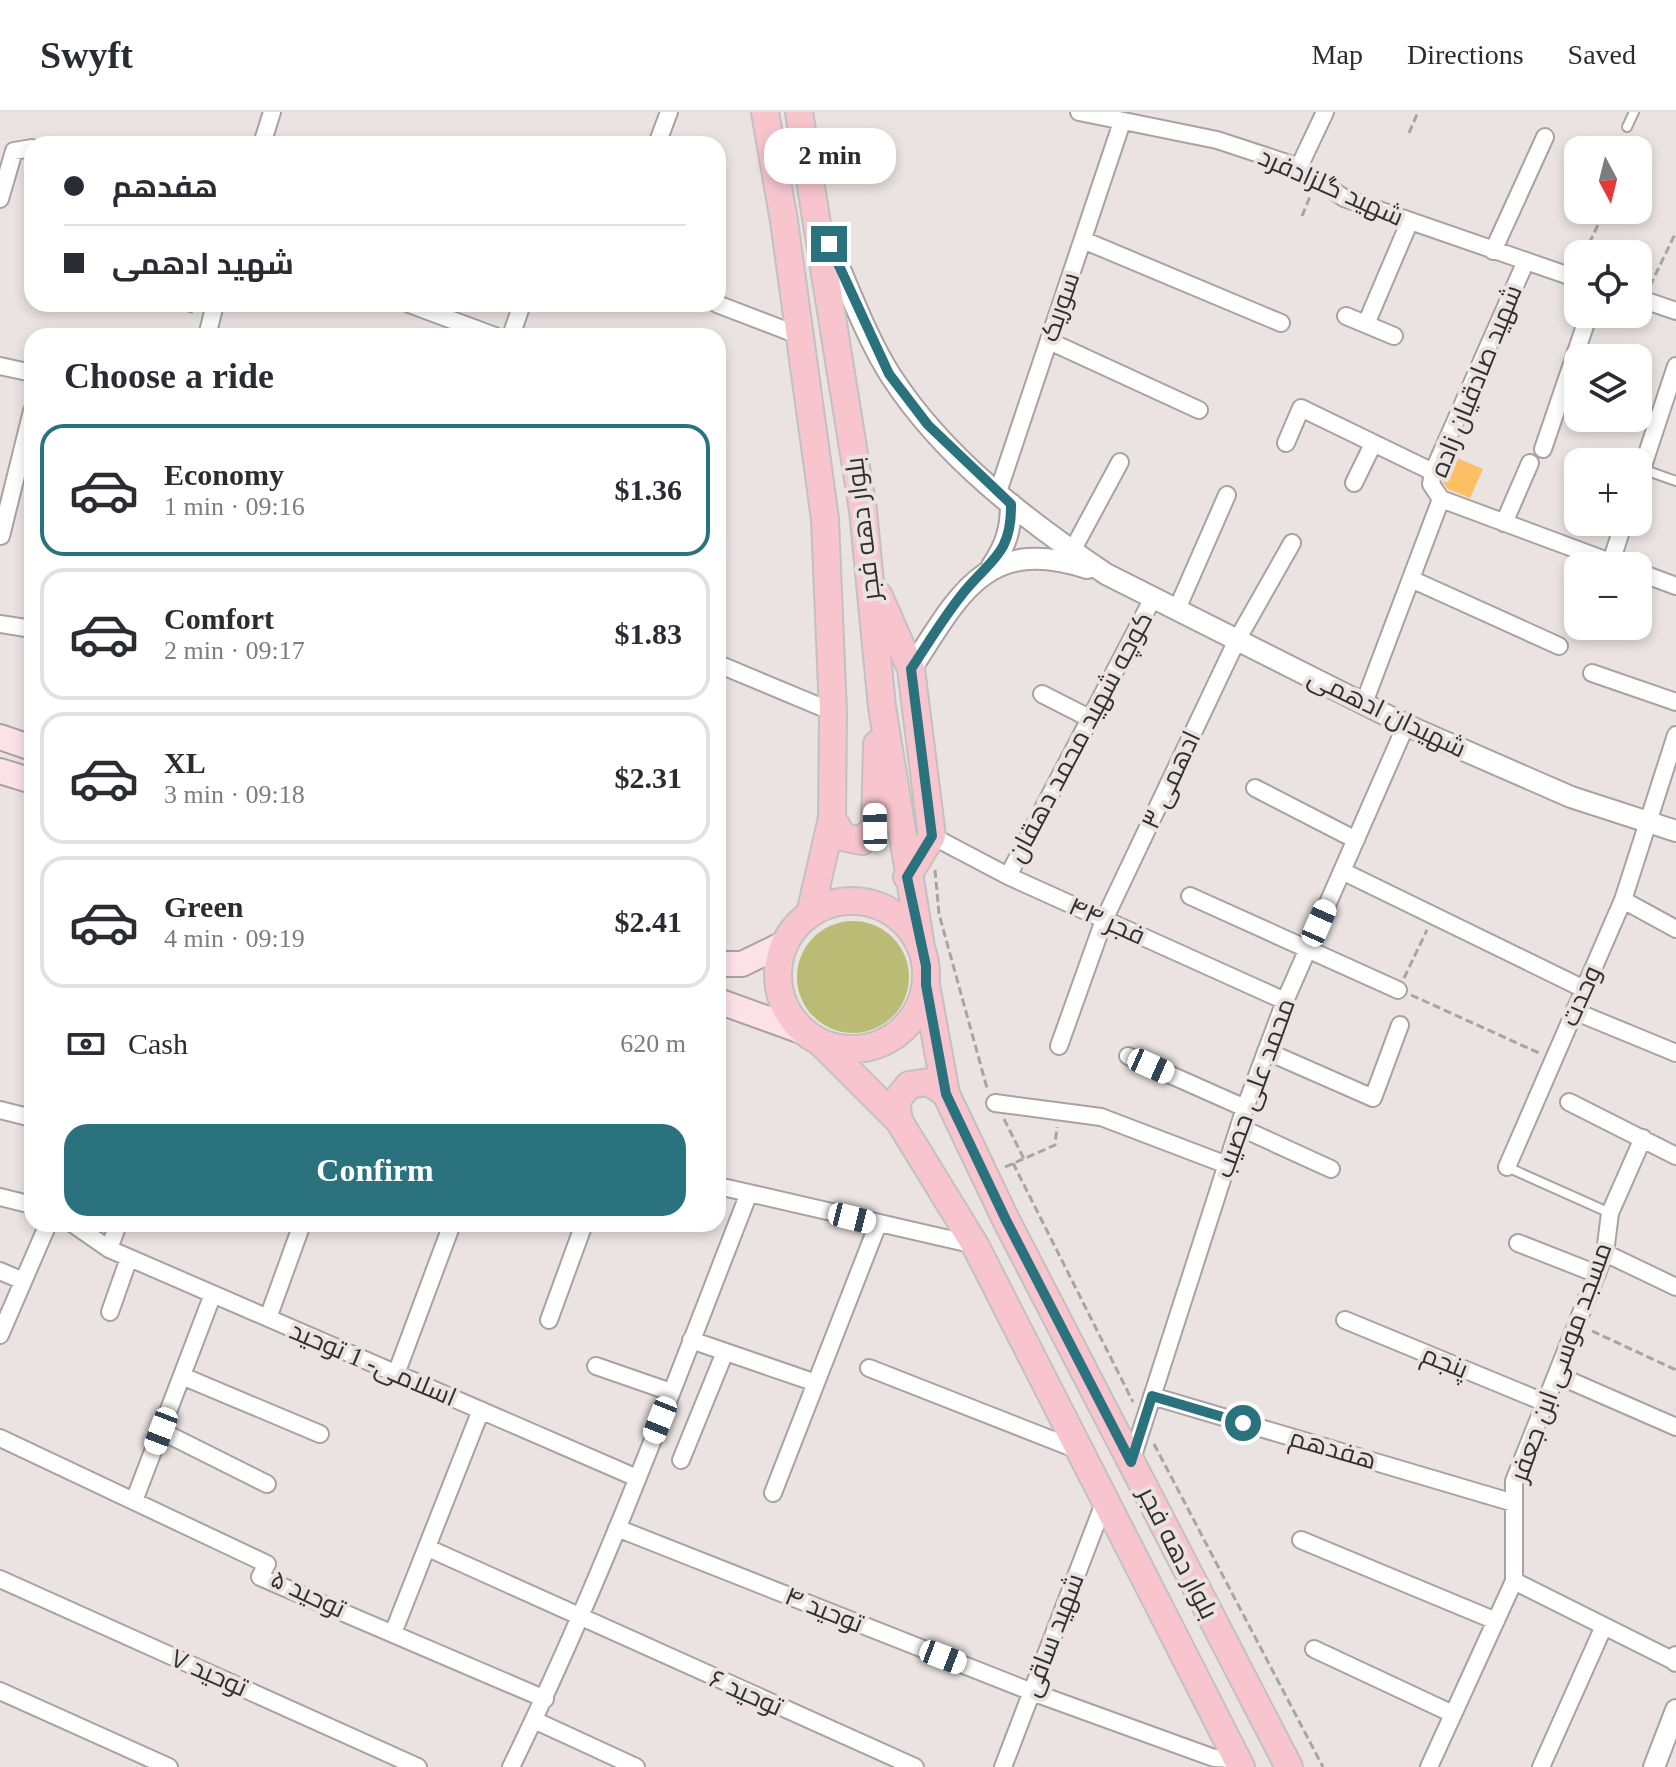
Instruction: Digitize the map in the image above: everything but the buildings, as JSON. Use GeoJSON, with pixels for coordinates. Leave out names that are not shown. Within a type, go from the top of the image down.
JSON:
{"type":"FeatureCollection","features":[{"type":"Feature","properties":{"kind":"main road","name":"بلوار دهه فجر"},"geometry":{"type":"LineString","coordinates":[[765,112],[784,221],[825,519],[833,712],[832,818],[810,914]]}},
{"type":"Feature","properties":{"kind":"main road","name":"بلوار دهه فجر"},"geometry":{"type":"LineString","coordinates":[[799,112],[869,571],[882,707],[907,877],[921,947]]}},
{"type":"Feature","properties":{"kind":"main road"},"geometry":{"type":"LineString","coordinates":[[869,571],[911,669],[932,836],[907,877]]}},
{"type":"Feature","properties":{"kind":"main road"},"geometry":{"type":"LineString","coordinates":[[832,818],[843,837],[862,841],[875,827],[874,767],[882,707]]}},
{"type":"Feature","properties":{"kind":"main road"},"geometry":{"type":"LineString","coordinates":[[0,737],[24,745]]}},
{"type":"Feature","properties":{"kind":"main road"},"geometry":{"type":"LineString","coordinates":[[0,771],[24,778]]}},
{"type":"Feature","properties":{"kind":"main road"},"geometry":{"type":"LineString","coordinates":[[726,1004],[813,1037],[860,1049],[879,1044],[910,1021],[926,985],[921,947],[905,924],[882,908],[845,902],[810,914],[785,943],[779,961],[782,1000],[813,1037]]}},
{"type":"Feature","properties":{"kind":"main road"},"geometry":{"type":"LineString","coordinates":[[726,964],[742,964],[785,943]]}},
{"type":"Feature","properties":{"kind":"main road","name":"بلوار دهه فجر"},"geometry":{"type":"LineString","coordinates":[[926,985],[946,1094],[985,1176],[1289,1767]]}},
{"type":"Feature","properties":{"kind":"main road","name":"بلوار دهه فجر"},"geometry":{"type":"LineString","coordinates":[[813,1037],[899,1121],[975,1245],[1238,1763]]}},
{"type":"Feature","properties":{"kind":"main road"},"geometry":{"type":"LineString","coordinates":[[899,1121],[896,1101],[909,1085],[929,1082],[946,1094]]}},
{"type":"Feature","properties":{"kind":"street"},"geometry":{"type":"LineString","coordinates":[[267,136],[272,112]]}},
{"type":"Feature","properties":{"kind":"street"},"geometry":{"type":"LineString","coordinates":[[660,136],[669,112]]}},
{"type":"Feature","properties":{"kind":"street","name":"شهید گلزادفرد"},"geometry":{"type":"LineString","coordinates":[[1079,112],[1217,140],[1299,167],[1344,198],[1564,274]]}},
{"type":"Feature","properties":{"kind":"street"},"geometry":{"type":"LineString","coordinates":[[1299,167],[1325,112]]}},
{"type":"Feature","properties":{"kind":"street","name":"سوریک"},"geometry":{"type":"LineString","coordinates":[[1004,498],[1049,341],[1122,122]]}},
{"type":"Feature","properties":{"kind":"street"},"geometry":{"type":"LineString","coordinates":[[1493,251],[1545,137]]}},
{"type":"Feature","properties":{"kind":"street"},"geometry":{"type":"LineString","coordinates":[[0,199],[14,151],[24,149]]}},
{"type":"Feature","properties":{"kind":"street"},"geometry":{"type":"LineString","coordinates":[[817,218],[889,374],[928,425],[1004,498],[1106,574]]}},
{"type":"Feature","properties":{"kind":"street"},"geometry":{"type":"LineString","coordinates":[[1366,324],[1409,223]]}},
{"type":"Feature","properties":{"kind":"street"},"geometry":{"type":"LineString","coordinates":[[1083,240],[1281,323]]}},
{"type":"Feature","properties":{"kind":"street","name":"شهید صادقیان زاده"},"geometry":{"type":"LineString","coordinates":[[1526,261],[1433,472],[1431,484],[1441,499],[1583,552]]}},
{"type":"Feature","properties":{"kind":"street"},"geometry":{"type":"LineString","coordinates":[[1652,303],[1676,311]]}},
{"type":"Feature","properties":{"kind":"street"},"geometry":{"type":"LineString","coordinates":[[726,307],[798,335]]}},
{"type":"Feature","properties":{"kind":"street"},"geometry":{"type":"LineString","coordinates":[[430,312],[474,328]]}},
{"type":"Feature","properties":{"kind":"street"},"geometry":{"type":"LineString","coordinates":[[1346,316],[1394,336]]}},
{"type":"Feature","properties":{"kind":"street"},"geometry":{"type":"LineString","coordinates":[[1543,449],[1584,328]]}},
{"type":"Feature","properties":{"kind":"street"},"geometry":{"type":"LineString","coordinates":[[1049,341],[1199,410]]}},
{"type":"Feature","properties":{"kind":"street"},"geometry":{"type":"LineString","coordinates":[[0,366],[24,371]]}},
{"type":"Feature","properties":{"kind":"street"},"geometry":{"type":"LineString","coordinates":[[1649,448],[1675,371]]}},
{"type":"Feature","properties":{"kind":"street"},"geometry":{"type":"LineString","coordinates":[[1286,443],[1301,408],[1433,472]]}},
{"type":"Feature","properties":{"kind":"street"},"geometry":{"type":"LineString","coordinates":[[1,536],[24,443]]}},
{"type":"Feature","properties":{"kind":"street"},"geometry":{"type":"LineString","coordinates":[[1354,483],[1373,444]]}},
{"type":"Feature","properties":{"kind":"street"},"geometry":{"type":"LineString","coordinates":[[1072,551],[1120,462]]}},
{"type":"Feature","properties":{"kind":"street"},"geometry":{"type":"LineString","coordinates":[[1504,523],[1530,463]]}},
{"type":"Feature","properties":{"kind":"street"},"geometry":{"type":"LineString","coordinates":[[1177,609],[1227,495]]}},
{"type":"Feature","properties":{"kind":"street"},"geometry":{"type":"LineString","coordinates":[[911,669],[962,594],[992,566],[1005,548],[1011,526],[1004,498]]}},
{"type":"Feature","properties":{"kind":"street"},"geometry":{"type":"LineString","coordinates":[[1364,703],[1441,499]]}},
{"type":"Feature","properties":{"kind":"street","name":"ادهمی ۳"},"geometry":{"type":"LineString","coordinates":[[1059,1046],[1104,920],[1237,640],[1292,543]]}},
{"type":"Feature","properties":{"kind":"street"},"geometry":{"type":"LineString","coordinates":[[992,566],[1030,557],[1069,562],[1106,574]]}},
{"type":"Feature","properties":{"kind":"street","name":"شهیدان ادهمی"},"geometry":{"type":"LineString","coordinates":[[1106,574],[1406,725],[1571,797],[1676,831]]}},
{"type":"Feature","properties":{"kind":"street"},"geometry":{"type":"LineString","coordinates":[[1652,577],[1676,586]]}},
{"type":"Feature","properties":{"kind":"street"},"geometry":{"type":"LineString","coordinates":[[1411,579],[1559,646]]}},
{"type":"Feature","properties":{"kind":"street","name":"کوچه شهید محمد دهقان"},"geometry":{"type":"LineString","coordinates":[[1008,876],[1153,598]]}},
{"type":"Feature","properties":{"kind":"street"},"geometry":{"type":"LineString","coordinates":[[0,624],[24,628]]}},
{"type":"Feature","properties":{"kind":"street"},"geometry":{"type":"LineString","coordinates":[[726,667],[833,712]]}},
{"type":"Feature","properties":{"kind":"street"},"geometry":{"type":"LineString","coordinates":[[1592,673],[1676,702]]}},
{"type":"Feature","properties":{"kind":"street"},"geometry":{"type":"LineString","coordinates":[[1042,694],[1091,719]]}},
{"type":"Feature","properties":{"kind":"street","name":"محمد علی حصیب"},"geometry":{"type":"LineString","coordinates":[[1131,1462],[1266,1051],[1406,725]]}},
{"type":"Feature","properties":{"kind":"street","name":"وحدت"},"geometry":{"type":"LineString","coordinates":[[1507,1167],[1623,900],[1676,737]]}},
{"type":"Feature","properties":{"kind":"street"},"geometry":{"type":"LineString","coordinates":[[1255,788],[1356,840]]}},
{"type":"Feature","properties":{"kind":"street","name":"فجر ۴۴"},"geometry":{"type":"LineString","coordinates":[[932,836],[1008,876],[1285,1001]]}},
{"type":"Feature","properties":{"kind":"street"},"geometry":{"type":"LineString","coordinates":[[1342,871],[1584,989]]}},
{"type":"Feature","properties":{"kind":"street"},"geometry":{"type":"LineString","coordinates":[[1190,896],[1398,990]]}},
{"type":"Feature","properties":{"kind":"street"},"geometry":{"type":"LineString","coordinates":[[1623,900],[1676,929]]}},
{"type":"Feature","properties":{"kind":"street"},"geometry":{"type":"LineString","coordinates":[[1574,1011],[1676,1053]]}},
{"type":"Feature","properties":{"kind":"street"},"geometry":{"type":"LineString","coordinates":[[1266,1051],[1373,1098],[1400,1025]]}},
{"type":"Feature","properties":{"kind":"street"},"geometry":{"type":"LineString","coordinates":[[1128,1056],[1245,1108]]}},
{"type":"Feature","properties":{"kind":"street"},"geometry":{"type":"LineString","coordinates":[[1569,1102],[1676,1156]]}},
{"type":"Feature","properties":{"kind":"street"},"geometry":{"type":"LineString","coordinates":[[995,1103],[1101,1117],[1227,1165]]}},
{"type":"Feature","properties":{"kind":"street"},"geometry":{"type":"LineString","coordinates":[[0,1110],[24,1116]]}},
{"type":"Feature","properties":{"kind":"street"},"geometry":{"type":"LineString","coordinates":[[1239,1127],[1331,1169]]}},
{"type":"Feature","properties":{"kind":"street","name":"مسجد موسی ابن جعفر"},"geometry":{"type":"LineString","coordinates":[[1429,1767],[1514,1581],[1514,1481],[1605,1253],[1610,1213],[1643,1138]]}},
{"type":"Feature","properties":{"kind":"street"},"geometry":{"type":"LineString","coordinates":[[726,1188],[975,1245]]}},
{"type":"Feature","properties":{"kind":"street"},"geometry":{"type":"LineString","coordinates":[[511,1767],[545,1699],[617,1528],[749,1193]]}},
{"type":"Feature","properties":{"kind":"street"},"geometry":{"type":"LineString","coordinates":[[0,1197],[24,1203]]}},
{"type":"Feature","properties":{"kind":"street"},"geometry":{"type":"LineString","coordinates":[[773,1493],[878,1224]]}},
{"type":"Feature","properties":{"kind":"street"},"geometry":{"type":"LineString","coordinates":[[0,1335],[44,1232]]}},
{"type":"Feature","properties":{"kind":"street","name":"اسلامی- 1 توحید"},"geometry":{"type":"LineString","coordinates":[[85,1232],[129,1258],[637,1478]]}},
{"type":"Feature","properties":{"kind":"street"},"geometry":{"type":"LineString","coordinates":[[109,1249],[115,1232]]}},
{"type":"Feature","properties":{"kind":"street"},"geometry":{"type":"LineString","coordinates":[[268,1318],[299,1232]]}},
{"type":"Feature","properties":{"kind":"street"},"geometry":{"type":"LineString","coordinates":[[396,1374],[449,1232]]}},
{"type":"Feature","properties":{"kind":"street"},"geometry":{"type":"LineString","coordinates":[[549,1320],[581,1232]]}},
{"type":"Feature","properties":{"kind":"street"},"geometry":{"type":"LineString","coordinates":[[1518,1243],[1597,1274]]}},
{"type":"Feature","properties":{"kind":"street"},"geometry":{"type":"LineString","coordinates":[[1605,1253],[1676,1287]]}},
{"type":"Feature","properties":{"kind":"street"},"geometry":{"type":"LineString","coordinates":[[110,1312],[129,1258]]}},
{"type":"Feature","properties":{"kind":"street"},"geometry":{"type":"LineString","coordinates":[[0,1271],[23,1281]]}},
{"type":"Feature","properties":{"kind":"street"},"geometry":{"type":"LineString","coordinates":[[134,1501],[213,1294]]}},
{"type":"Feature","properties":{"kind":"street","name":"پنجم"},"geometry":{"type":"LineString","coordinates":[[1345,1320],[1546,1403]]}},
{"type":"Feature","properties":{"kind":"street"},"geometry":{"type":"LineString","coordinates":[[691,1340],[816,1383]]}},
{"type":"Feature","properties":{"kind":"street"},"geometry":{"type":"LineString","coordinates":[[681,1460],[725,1352]]}},
{"type":"Feature","properties":{"kind":"street"},"geometry":{"type":"LineString","coordinates":[[596,1366],[671,1392]]}},
{"type":"Feature","properties":{"kind":"street"},"geometry":{"type":"LineString","coordinates":[[869,1368],[1078,1450]]}},
{"type":"Feature","properties":{"kind":"street"},"geometry":{"type":"LineString","coordinates":[[1557,1375],[1676,1427]]}},
{"type":"Feature","properties":{"kind":"street"},"geometry":{"type":"LineString","coordinates":[[182,1376],[320,1434]]}},
{"type":"Feature","properties":{"kind":"street","name":"هفدهم"},"geometry":{"type":"LineString","coordinates":[[1152,1396],[1514,1503]]}},
{"type":"Feature","properties":{"kind":"street"},"geometry":{"type":"LineString","coordinates":[[393,1633],[481,1410]]}},
{"type":"Feature","properties":{"kind":"street"},"geometry":{"type":"LineString","coordinates":[[161,1431],[267,1484]]}},
{"type":"Feature","properties":{"kind":"street","name":"توحید ۵"},"geometry":{"type":"LineString","coordinates":[[0,1438],[267,1564],[260,1577],[545,1699]]}},
{"type":"Feature","properties":{"kind":"street","name":"شهید ساقی"},"geometry":{"type":"LineString","coordinates":[[1003,1767],[1104,1503]]}},
{"type":"Feature","properties":{"kind":"street","name":"توحید ۴"},"geometry":{"type":"LineString","coordinates":[[617,1528],[1032,1692],[1214,1758],[1238,1763]]}},
{"type":"Feature","properties":{"kind":"street"},"geometry":{"type":"LineString","coordinates":[[1301,1540],[1496,1621]]}},
{"type":"Feature","properties":{"kind":"street","name":"توحید ۶"},"geometry":{"type":"LineString","coordinates":[[428,1548],[915,1767]]}},
{"type":"Feature","properties":{"kind":"street","name":"توحید ۷"},"geometry":{"type":"LineString","coordinates":[[0,1579],[418,1767]]}},
{"type":"Feature","properties":{"kind":"street"},"geometry":{"type":"LineString","coordinates":[[1514,1581],[1675,1660]]}},
{"type":"Feature","properties":{"kind":"street"},"geometry":{"type":"LineString","coordinates":[[1541,1767],[1604,1626]]}},
{"type":"Feature","properties":{"kind":"street"},"geometry":{"type":"LineString","coordinates":[[1314,1649],[1453,1714]]}},
{"type":"Feature","properties":{"kind":"street"},"geometry":{"type":"LineString","coordinates":[[0,1691],[169,1767]]}},
{"type":"Feature","properties":{"kind":"street"},"geometry":{"type":"LineString","coordinates":[[1654,1767],[1676,1710]]}},
{"type":"Feature","properties":{"kind":"street"},"geometry":{"type":"LineString","coordinates":[[534,1720],[636,1767]]}},
{"type":"Feature","properties":{"kind":"lane"},"geometry":{"type":"LineString","coordinates":[[1627,127],[1634,112]]}},
{"type":"Feature","properties":{"kind":"lane"},"geometry":{"type":"LineString","coordinates":[[1652,477],[1676,481]]}},
{"type":"Feature","properties":{"kind":"lane"},"geometry":{"type":"LineString","coordinates":[[1507,1167],[1610,1213]]}},
{"type":"Feature","properties":{"kind":"path"},"geometry":{"type":"LineString","coordinates":[[1409,133],[1418,112]]}},
{"type":"Feature","properties":{"kind":"path"},"geometry":{"type":"LineString","coordinates":[[1302,216],[1317,179]]}},
{"type":"Feature","properties":{"kind":"path"},"geometry":{"type":"LineString","coordinates":[[1652,278],[1676,232]]}},
{"type":"Feature","properties":{"kind":"path"},"geometry":{"type":"LineString","coordinates":[[932,836],[939,914],[985,1084],[1024,1159]]}},
{"type":"Feature","properties":{"kind":"path"},"geometry":{"type":"LineString","coordinates":[[1434,916],[1398,990],[1553,1059]]}},
{"type":"Feature","properties":{"kind":"path"},"geometry":{"type":"LineString","coordinates":[[985,1176],[1055,1145],[1058,1111]]}},
{"type":"Feature","properties":{"kind":"path"},"geometry":{"type":"LineString","coordinates":[[1013,1163],[1143,1423],[1323,1767]]}},
{"type":"Feature","properties":{"kind":"path"},"geometry":{"type":"LineString","coordinates":[[1577,1325],[1676,1370]]}},
{"type":"Feature","properties":{"kind":"green space"},"geometry":{"type":"Polygon","coordinates":[[[853,921],[875,925],[893,937],[905,955],[909,977],[905,999],[893,1017],[875,1029],[853,1033],[831,1029],[813,1017],[801,999],[797,977],[801,955],[813,937],[831,925],[853,921]]]}},
{"type":"Feature","properties":{"kind":"route"},"geometry":{"type":"LineString","coordinates":[[829,244],[889,374],[928,425],[965,464],[1011,504],[1011,526],[1005,548],[992,566],[962,594],[911,669],[932,836],[907,877],[926,966],[926,985],[946,1094],[1006,1220],[1131,1462],[1152,1396],[1243,1423]]}}]}
